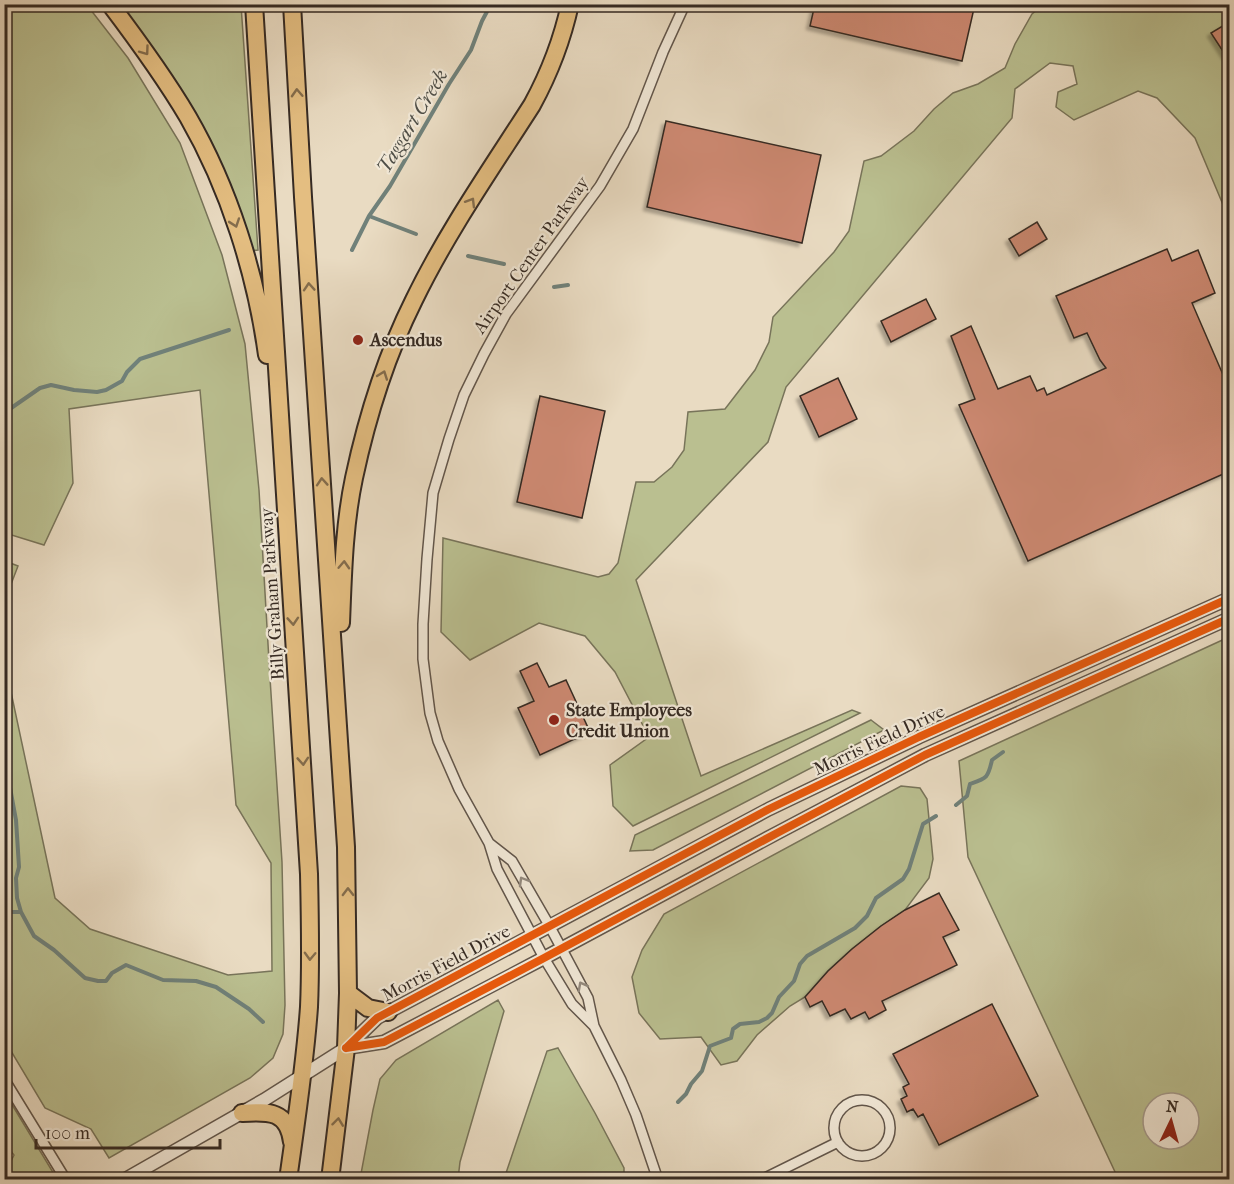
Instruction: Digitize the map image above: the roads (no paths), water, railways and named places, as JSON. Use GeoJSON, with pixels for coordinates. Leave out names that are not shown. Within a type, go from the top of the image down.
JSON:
{"type":"FeatureCollection","features":[{"type":"Feature","properties":{"kind":"highway"},"geometry":{"type":"LineString","coordinates":[[110,4],[152,61],[188,117],[228,203],[245,255],[262,322],[284,478]]}},
{"type":"Feature","properties":{"kind":"highway","name":"Billy Graham Parkway"},"geometry":{"type":"LineString","coordinates":[[254,4],[309,874],[309,1007],[288,1179]]}},
{"type":"Feature","properties":{"kind":"highway"},"geometry":{"type":"LineString","coordinates":[[292,4],[346,847],[348,993],[346,1048],[330,1179]]}},
{"type":"Feature","properties":{"kind":"highway"},"geometry":{"type":"LineString","coordinates":[[337,708],[345,540],[354,480],[366,428],[379,387],[395,342],[437,256],[546,79],[559,46],[570,4]]}},
{"type":"Feature","properties":{"kind":"highway"},"geometry":{"type":"LineString","coordinates":[[348,993],[368,1008],[388,1012]]}},
{"type":"Feature","properties":{"kind":"highway"},"geometry":{"type":"LineString","coordinates":[[242,1113],[261,1111],[276,1114],[286,1122],[291,1130],[293,1146]]}},
{"type":"Feature","properties":{"kind":"street","name":"Airport Center Parkway"},"geometry":{"type":"LineString","coordinates":[[594,1026],[572,1004],[544,958],[497,869],[489,843],[459,789],[438,741],[430,713],[423,659],[423,624],[434,493],[464,395],[484,354],[506,314],[600,186],[633,129],[663,52],[685,4]]}},
{"type":"Feature","properties":{"kind":"street","name":"Morris Field Drive"},"geometry":{"type":"LineString","coordinates":[[124,1179],[242,1113],[346,1048],[377,1018],[769,809],[919,737],[1230,598]]}},
{"type":"Feature","properties":{"kind":"street","name":"Morris Field Drive"},"geometry":{"type":"LineString","coordinates":[[346,1048],[384,1042],[926,755],[1230,618]]}},
{"type":"Feature","properties":{"kind":"street"},"geometry":{"type":"LineString","coordinates":[[919,737],[926,755]]}},
{"type":"Feature","properties":{"kind":"street","name":"Airport Center Parkway"},"geometry":{"type":"LineString","coordinates":[[489,843],[512,861],[549,925],[588,998],[594,1026]]}},
{"type":"Feature","properties":{"kind":"street"},"geometry":{"type":"LineString","coordinates":[[594,1026],[636,1115],[658,1179]]}},
{"type":"Feature","properties":{"kind":"street"},"geometry":{"type":"LineString","coordinates":[[4,1079],[66,1179]]}},
{"type":"Feature","properties":{"kind":"street"},"geometry":{"type":"LineString","coordinates":[[864,1100],[874,1102],[887,1114],[890,1132],[882,1149],[874,1154],[865,1156],[847,1152],[838,1142],[834,1129],[835,1120],[846,1105],[864,1100]]}},
{"type":"Feature","properties":{"kind":"street"},"geometry":{"type":"LineString","coordinates":[[761,1179],[838,1142]]}},
{"type":"Feature","properties":{"kind":"waterway","name":"Taggart Creek"},"geometry":{"type":"LineString","coordinates":[[352,250],[369,216],[390,186],[471,50],[491,4]]}},
{"type":"Feature","properties":{"kind":"waterway"},"geometry":{"type":"LineString","coordinates":[[369,216],[416,234]]}},
{"type":"Feature","properties":{"kind":"waterway"},"geometry":{"type":"LineString","coordinates":[[468,256],[504,264]]}},
{"type":"Feature","properties":{"kind":"waterway"},"geometry":{"type":"LineString","coordinates":[[554,287],[568,285]]}},
{"type":"Feature","properties":{"kind":"waterway","name":"Taggart Creek"},"geometry":{"type":"LineString","coordinates":[[4,413],[40,388],[51,385],[74,390],[97,392],[106,390],[122,381],[127,372],[140,359],[229,330]]}},
{"type":"Feature","properties":{"kind":"waterway"},"geometry":{"type":"LineString","coordinates":[[956,805],[967,796],[970,784],[986,776],[992,760],[1003,752]]}},
{"type":"Feature","properties":{"kind":"waterway","name":"Taggart Creek"},"geometry":{"type":"LineString","coordinates":[[4,755],[16,820],[19,867],[16,878],[17,898],[21,912],[34,936],[54,950],[85,978],[106,981],[112,973],[126,965],[163,980],[196,981],[216,987],[249,1009],[263,1022]]}},
{"type":"Feature","properties":{"kind":"waterway"},"geometry":{"type":"LineString","coordinates":[[678,1102],[702,1071],[710,1046],[731,1038],[733,1029],[740,1024],[759,1022],[767,1018],[772,1013],[779,997],[794,981],[800,964],[807,956],[855,928],[867,916],[876,898],[903,879],[909,869],[923,824],[936,816]]}},
{"type":"Feature","properties":{"kind":"waterway"},"geometry":{"type":"LineString","coordinates":[[4,909],[21,912]]}},
{"type":"Feature","properties":{"kind":"waterway"},"geometry":{"type":"LineString","coordinates":[[604,1175],[604,1180]]}},
{"type":"Feature","properties":{"kind":"place","name":"Ascendus"},"geometry":{"type":"Point","coordinates":[358,340]}},
{"type":"Feature","properties":{"kind":"place","name":"State Employees Credit Union"},"geometry":{"type":"Point","coordinates":[554,720]}}]}
